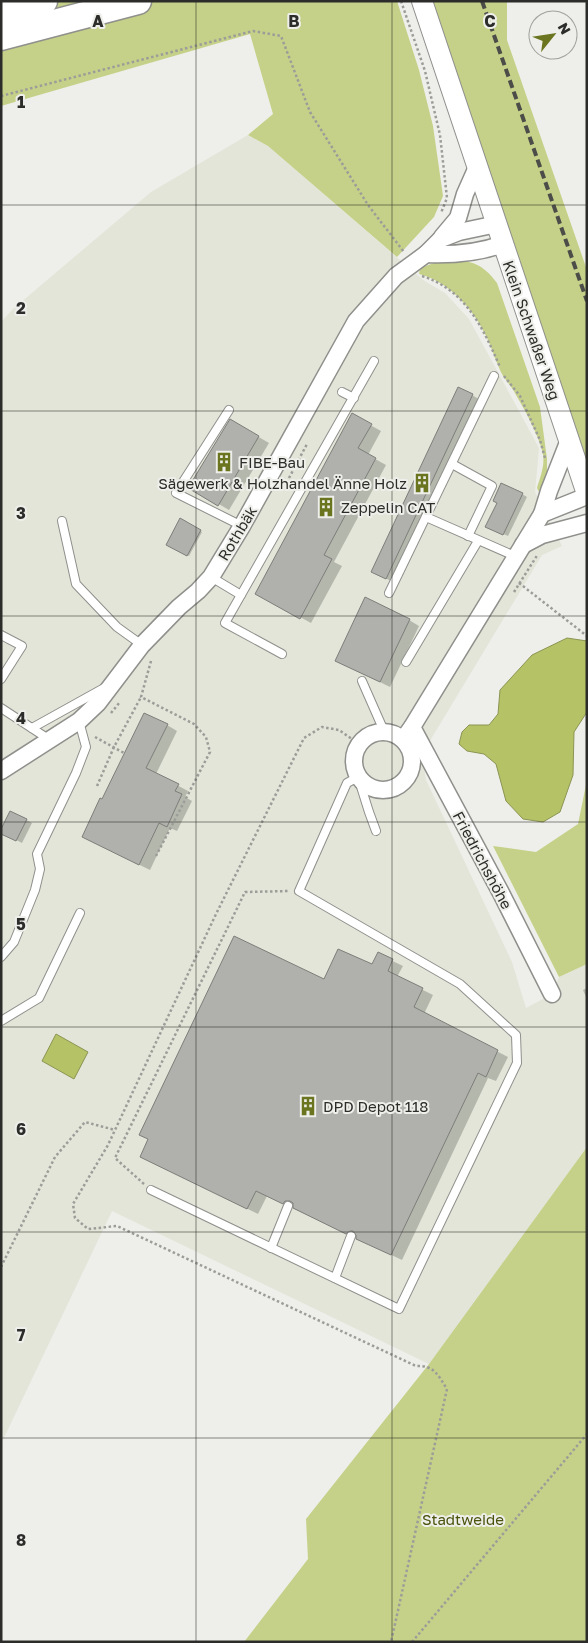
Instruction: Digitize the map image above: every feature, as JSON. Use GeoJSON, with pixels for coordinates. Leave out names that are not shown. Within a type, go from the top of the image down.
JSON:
{"type":"FeatureCollection","features":[{"type":"Feature","properties":{"kind":"highway"},"geometry":{"type":"LineString","coordinates":[[1,12],[44,1]]}},
{"type":"Feature","properties":{"kind":"highway"},"geometry":{"type":"LineString","coordinates":[[1,37],[138,1]]}},
{"type":"Feature","properties":{"kind":"street","name":"Klein Schwaßer Weg"},"geometry":{"type":"LineString","coordinates":[[422,1],[587,495]]}},
{"type":"Feature","properties":{"kind":"street","name":"Rothbäk"},"geometry":{"type":"LineString","coordinates":[[1,771],[50,740],[81,726],[116,681],[147,651],[179,607],[211,577],[242,526],[356,321],[396,276],[426,254],[458,218],[465,194],[478,167]]}},
{"type":"Feature","properties":{"kind":"street","name":"Rothbäk"},"geometry":{"type":"LineString","coordinates":[[441,239],[459,232],[497,224]]}},
{"type":"Feature","properties":{"kind":"street"},"geometry":{"type":"LineString","coordinates":[[426,254],[468,252],[503,244]]}},
{"type":"Feature","properties":{"kind":"street"},"geometry":{"type":"LineString","coordinates":[[408,733],[384,731],[370,734],[359,744],[353,760],[358,776],[370,788],[387,791],[403,784],[412,770],[413,753],[408,733],[514,578],[520,551],[542,514],[548,491],[569,440]]}},
{"type":"Feature","properties":{"kind":"street"},"geometry":{"type":"LineString","coordinates":[[542,514],[587,495]]}},
{"type":"Feature","properties":{"kind":"street"},"geometry":{"type":"LineString","coordinates":[[520,551],[542,535],[587,523]]}},
{"type":"Feature","properties":{"kind":"street","name":"Friedrichshöhe"},"geometry":{"type":"LineString","coordinates":[[408,733],[501,893],[552,994]]}},
{"type":"Feature","properties":{"kind":"lane"},"geometry":{"type":"LineString","coordinates":[[282,654],[225,623],[374,361]]}},
{"type":"Feature","properties":{"kind":"lane"},"geometry":{"type":"LineString","coordinates":[[388,593],[494,376]]}},
{"type":"Feature","properties":{"kind":"lane"},"geometry":{"type":"LineString","coordinates":[[342,392],[354,398]]}},
{"type":"Feature","properties":{"kind":"lane"},"geometry":{"type":"LineString","coordinates":[[229,410],[176,493],[242,526]]}},
{"type":"Feature","properties":{"kind":"lane"},"geometry":{"type":"LineString","coordinates":[[452,464],[492,486],[468,536]]}},
{"type":"Feature","properties":{"kind":"lane"},"geometry":{"type":"LineString","coordinates":[[426,517],[478,541],[520,551]]}},
{"type":"Feature","properties":{"kind":"lane"},"geometry":{"type":"LineString","coordinates":[[62,521],[76,584],[118,627],[147,651]]}},
{"type":"Feature","properties":{"kind":"lane"},"geometry":{"type":"LineString","coordinates":[[406,662],[478,541]]}},
{"type":"Feature","properties":{"kind":"lane"},"geometry":{"type":"LineString","coordinates":[[211,577],[241,595]]}},
{"type":"Feature","properties":{"kind":"lane"},"geometry":{"type":"LineString","coordinates":[[1,635],[22,646],[1,679]]}},
{"type":"Feature","properties":{"kind":"lane"},"geometry":{"type":"LineString","coordinates":[[32,728],[116,681]]}},
{"type":"Feature","properties":{"kind":"lane"},"geometry":{"type":"LineString","coordinates":[[362,681],[384,731]]}},
{"type":"Feature","properties":{"kind":"lane"},"geometry":{"type":"LineString","coordinates":[[1,708],[50,740]]}},
{"type":"Feature","properties":{"kind":"lane"},"geometry":{"type":"LineString","coordinates":[[1,957],[14,942],[35,890],[40,869],[37,854],[76,774],[86,747],[81,726]]}},
{"type":"Feature","properties":{"kind":"lane"},"geometry":{"type":"LineString","coordinates":[[151,1190],[399,1309],[517,1063],[516,1035],[460,984],[299,891],[347,784],[358,776],[368,812],[376,831]]}},
{"type":"Feature","properties":{"kind":"lane"},"geometry":{"type":"LineString","coordinates":[[1,1021],[39,998],[80,913]]}},
{"type":"Feature","properties":{"kind":"lane"},"geometry":{"type":"LineString","coordinates":[[271,1248],[288,1206]]}},
{"type":"Feature","properties":{"kind":"lane"},"geometry":{"type":"LineString","coordinates":[[335,1278],[351,1236]]}},
{"type":"Feature","properties":{"kind":"path"},"geometry":{"type":"LineString","coordinates":[[401,1],[425,71],[440,135],[447,198],[438,220]]}},
{"type":"Feature","properties":{"kind":"path"},"geometry":{"type":"LineString","coordinates":[[1,96],[253,31],[281,36],[310,112],[368,204],[405,253]]}},
{"type":"Feature","properties":{"kind":"path"},"geometry":{"type":"LineString","coordinates":[[415,280],[422,276]]}},
{"type":"Feature","properties":{"kind":"path"},"geometry":{"type":"LineString","coordinates":[[289,478],[310,437]]}},
{"type":"Feature","properties":{"kind":"path"},"geometry":{"type":"LineString","coordinates":[[509,600],[514,578],[538,554],[545,550]]}},
{"type":"Feature","properties":{"kind":"path"},"geometry":{"type":"LineString","coordinates":[[514,578],[587,636]]}},
{"type":"Feature","properties":{"kind":"path"},"geometry":{"type":"LineString","coordinates":[[97,786],[114,747],[141,697],[147,651]]}},
{"type":"Feature","properties":{"kind":"path"},"geometry":{"type":"LineString","coordinates":[[141,697],[194,724],[206,737],[210,752],[156,856]]}},
{"type":"Feature","properties":{"kind":"path"},"geometry":{"type":"LineString","coordinates":[[81,726],[124,753]]}},
{"type":"Feature","properties":{"kind":"path"},"geometry":{"type":"LineString","coordinates":[[359,744],[339,730],[322,727],[304,738],[216,914],[115,1130],[73,1204],[75,1218],[88,1229],[117,1226],[416,1366],[426,1365],[435,1372],[447,1389],[391,1642]]}},
{"type":"Feature","properties":{"kind":"path"},"geometry":{"type":"LineString","coordinates":[[151,1190],[115,1158],[245,892],[299,891]]}},
{"type":"Feature","properties":{"kind":"path"},"geometry":{"type":"LineString","coordinates":[[1,1267],[55,1157],[85,1122],[115,1130]]}},
{"type":"Feature","properties":{"kind":"path"},"geometry":{"type":"LineString","coordinates":[[412,1642],[587,1434]]}},
{"type":"Feature","properties":{"kind":"shaded area"},"geometry":{"type":"Polygon","coordinates":[[[248,135],[268,146],[423,280],[445,293],[469,319],[539,448],[535,492],[562,546],[542,555],[422,754],[426,780],[512,962],[526,1008],[552,994],[559,977],[587,964],[587,1147],[429,1364],[112,1211],[1,1444],[1,322],[13,309],[151,192],[248,135]]]}},
{"type":"Feature","properties":{"kind":"shaded area"},"geometry":{"type":"Polygon","coordinates":[[[567,638],[587,641],[587,712],[574,732],[573,775],[560,812],[543,822],[523,819],[506,801],[496,764],[484,754],[467,751],[459,744],[462,732],[469,725],[489,725],[498,714],[500,690],[532,655],[567,638]]]}},
{"type":"Feature","properties":{"kind":"shaded area"},"geometry":{"type":"Polygon","coordinates":[[[56,1034],[88,1052],[74,1079],[42,1061],[56,1034]]]}},
{"type":"Feature","properties":{"kind":"green space"},"geometry":{"type":"Polygon","coordinates":[[[1,1],[397,1],[419,70],[433,126],[443,196],[434,217],[397,257],[268,146],[248,135],[273,114],[250,34],[1,106],[1,1]]]}},
{"type":"Feature","properties":{"kind":"green space"},"geometry":{"type":"Polygon","coordinates":[[[429,1],[507,1],[507,40],[587,270],[587,461],[429,1]]]}},
{"type":"Feature","properties":{"kind":"green space"},"geometry":{"type":"Polygon","coordinates":[[[448,258],[476,264],[487,271],[497,283],[540,407],[547,472],[539,492],[537,488],[542,471],[543,454],[539,440],[515,392],[503,376],[480,324],[458,296],[429,277],[419,274],[420,268],[448,258]]]}},
{"type":"Feature","properties":{"kind":"green space"},"geometry":{"type":"Polygon","coordinates":[[[587,780],[587,964],[559,977],[493,846],[536,852],[578,824],[587,780]]]}},
{"type":"Feature","properties":{"kind":"green space","name":"Stadtweide"},"geometry":{"type":"Polygon","coordinates":[[[587,1147],[587,1642],[244,1642],[308,1559],[306,1519],[429,1364],[587,1147]]]}},
{"type":"Feature","properties":{"kind":"building","name":"Sägewerk & Holzhandel Änne Holz"},"geometry":{"type":"Polygon","coordinates":[[[458,387],[473,394],[386,579],[371,572],[458,387]]]}},
{"type":"Feature","properties":{"kind":"building","name":"Zeppelin CAT"},"geometry":{"type":"Polygon","coordinates":[[[352,413],[372,424],[358,448],[376,458],[324,555],[332,559],[300,619],[255,594],[352,413]]]}},
{"type":"Feature","properties":{"kind":"building","name":"FIBE-Bau"},"geometry":{"type":"Polygon","coordinates":[[[230,419],[259,436],[218,506],[188,488],[230,419]]]}},
{"type":"Feature","properties":{"kind":"building"},"geometry":{"type":"Polygon","coordinates":[[[501,483],[523,493],[503,535],[485,527],[497,503],[493,501],[501,483]]]}},
{"type":"Feature","properties":{"kind":"building"},"geometry":{"type":"Polygon","coordinates":[[[180,518],[201,530],[187,556],[166,545],[180,518]]]}},
{"type":"Feature","properties":{"kind":"building"},"geometry":{"type":"Polygon","coordinates":[[[365,597],[410,619],[380,682],[335,661],[365,597]]]}},
{"type":"Feature","properties":{"kind":"building"},"geometry":{"type":"Polygon","coordinates":[[[144,713],[168,724],[146,768],[179,784],[175,791],[182,794],[167,827],[159,823],[139,865],[82,837],[144,713]]]}},
{"type":"Feature","properties":{"kind":"building"},"geometry":{"type":"Polygon","coordinates":[[[10,811],[27,819],[16,841],[1,834],[1,829],[10,811]]]}},
{"type":"Feature","properties":{"kind":"building","name":"DPD Depot 118"},"geometry":{"type":"Polygon","coordinates":[[[234,936],[324,979],[338,949],[372,964],[378,952],[393,959],[388,971],[423,988],[414,1007],[498,1050],[486,1077],[478,1073],[391,1255],[356,1239],[353,1231],[346,1234],[293,1208],[293,1203],[290,1201],[285,1201],[283,1204],[256,1191],[247,1209],[140,1157],[148,1139],[139,1135],[234,936]]]}},
{"type":"Feature","properties":{"kind":"railway"},"geometry":{"type":"LineString","coordinates":[[482,1],[587,301]]}},
{"type":"Feature","properties":{"kind":"place","name":"FIBE-Bau"},"geometry":{"type":"Point","coordinates":[224,462]}},
{"type":"Feature","properties":{"kind":"place","name":"Sägewerk & Holzhandel Änne Holz"},"geometry":{"type":"Point","coordinates":[422,483]}},
{"type":"Feature","properties":{"kind":"place","name":"Zeppelin CAT"},"geometry":{"type":"Point","coordinates":[326,507]}},
{"type":"Feature","properties":{"kind":"place","name":"DPD Depot 118"},"geometry":{"type":"Point","coordinates":[308,1106]}}]}
